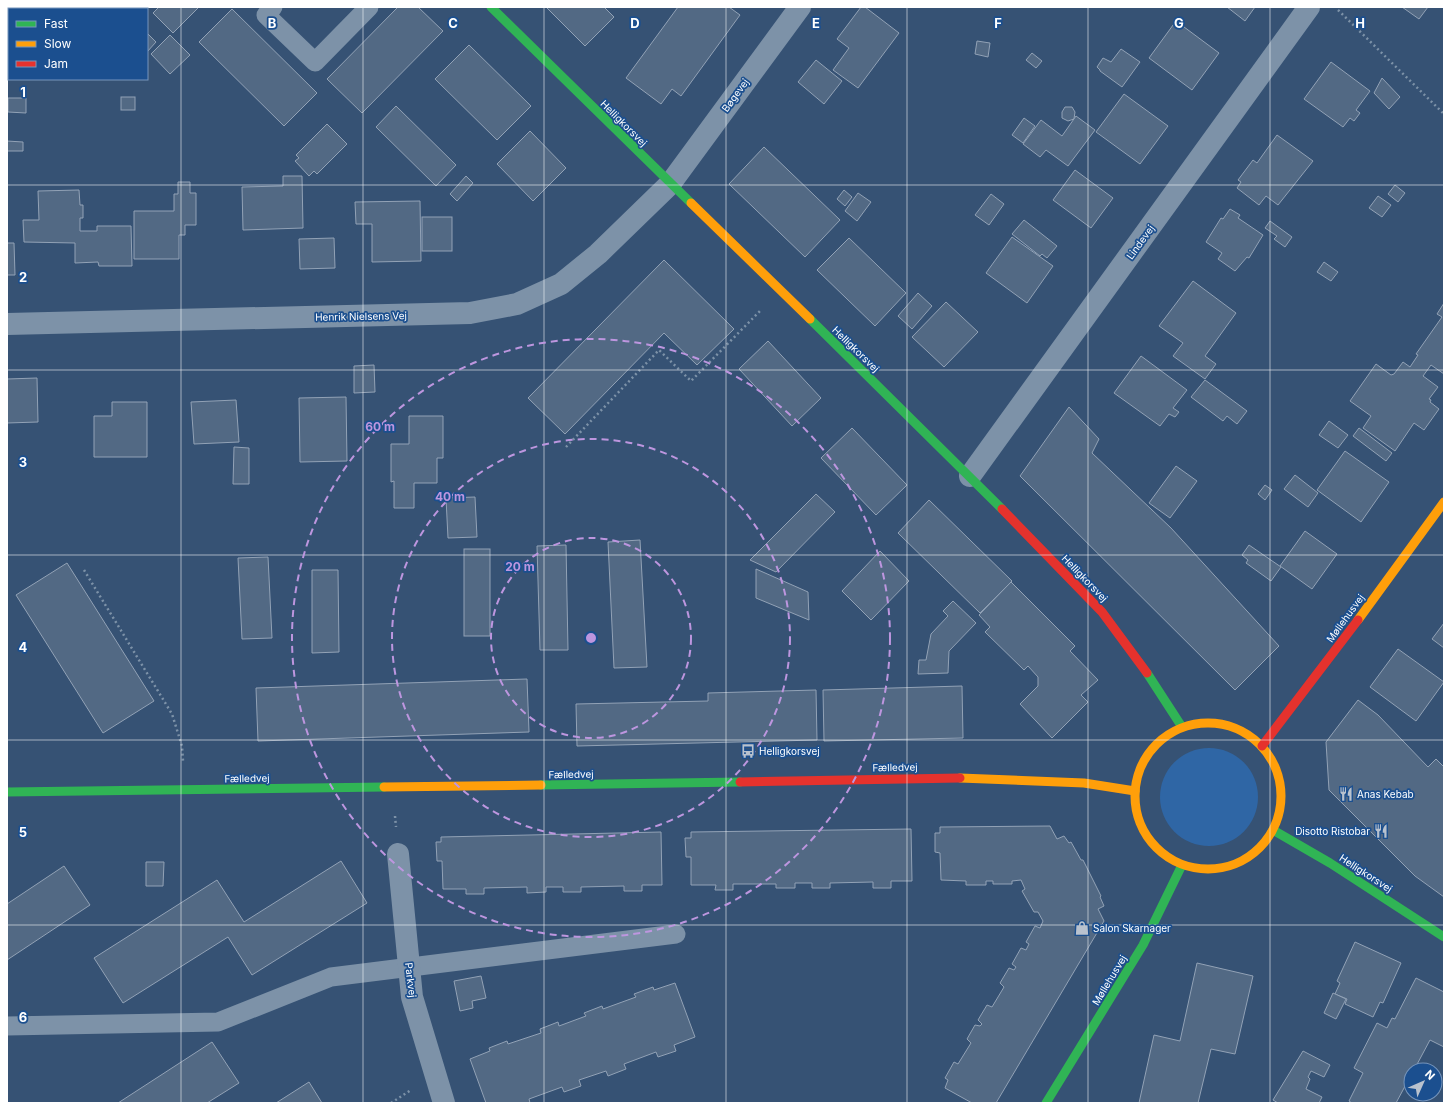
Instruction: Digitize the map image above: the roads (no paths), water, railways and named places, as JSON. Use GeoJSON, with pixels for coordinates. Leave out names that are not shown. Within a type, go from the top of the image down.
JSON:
{"type":"FeatureCollection","features":[{"type":"Feature","properties":{"kind":"street","name":"Helligkorsvej"},"geometry":{"type":"LineString","coordinates":[[490,7],[970,476],[1102,612],[1136,656],[1182,727]]}},
{"type":"Feature","properties":{"kind":"street","name":"Bøgevej"},"geometry":{"type":"LineString","coordinates":[[670,184],[800,7]]}},
{"type":"Feature","properties":{"kind":"street","name":"Lindevej"},"geometry":{"type":"LineString","coordinates":[[970,476],[1309,7]]}},
{"type":"Feature","properties":{"kind":"street","name":"Henrik Nielsens Vej"},"geometry":{"type":"LineString","coordinates":[[7,324],[470,313],[518,304],[561,284],[598,254],[670,184]]}},
{"type":"Feature","properties":{"kind":"street","name":"Møllehusvej"},"geometry":{"type":"LineString","coordinates":[[1262,746],[1324,666],[1444,502]]}},
{"type":"Feature","properties":{"kind":"street"},"geometry":{"type":"LineString","coordinates":[[1211,722],[1225,724],[1252,736],[1262,746],[1272,758],[1281,786],[1280,809],[1273,830],[1257,851],[1235,864],[1208,870],[1182,865],[1162,853],[1146,836],[1137,815],[1135,791],[1139,770],[1149,752],[1164,737],[1182,727],[1211,722]]}},
{"type":"Feature","properties":{"kind":"street","name":"Fælledvej"},"geometry":{"type":"LineString","coordinates":[[7,792],[690,783],[929,777],[1024,779],[1084,783],[1135,791]]}},
{"type":"Feature","properties":{"kind":"street","name":"Helligkorsvej"},"geometry":{"type":"LineString","coordinates":[[1273,830],[1330,863],[1444,937]]}},
{"type":"Feature","properties":{"kind":"street","name":"Parkvej"},"geometry":{"type":"LineString","coordinates":[[398,854],[412,997],[444,1103]]}},
{"type":"Feature","properties":{"kind":"street","name":"Møllehusvej"},"geometry":{"type":"LineString","coordinates":[[1046,1103],[1143,945],[1182,865]]}},
{"type":"Feature","properties":{"kind":"lane"},"geometry":{"type":"LineString","coordinates":[[273,7],[266,15],[316,62],[369,7]]}},
{"type":"Feature","properties":{"kind":"lane"},"geometry":{"type":"LineString","coordinates":[[7,1026],[218,1022],[331,977],[676,934]]}},
{"type":"Feature","properties":{"kind":"place","name":"Helligkorsvej"},"geometry":{"type":"Point","coordinates":[748,751]}},
{"type":"Feature","properties":{"kind":"place","name":"Anas Kebab"},"geometry":{"type":"Point","coordinates":[1346,794]}},
{"type":"Feature","properties":{"kind":"place","name":"Disotto Ristobar"},"geometry":{"type":"Point","coordinates":[1381,831]}},
{"type":"Feature","properties":{"kind":"place","name":"Salon Skarnager"},"geometry":{"type":"Point","coordinates":[1082,928]}}]}
